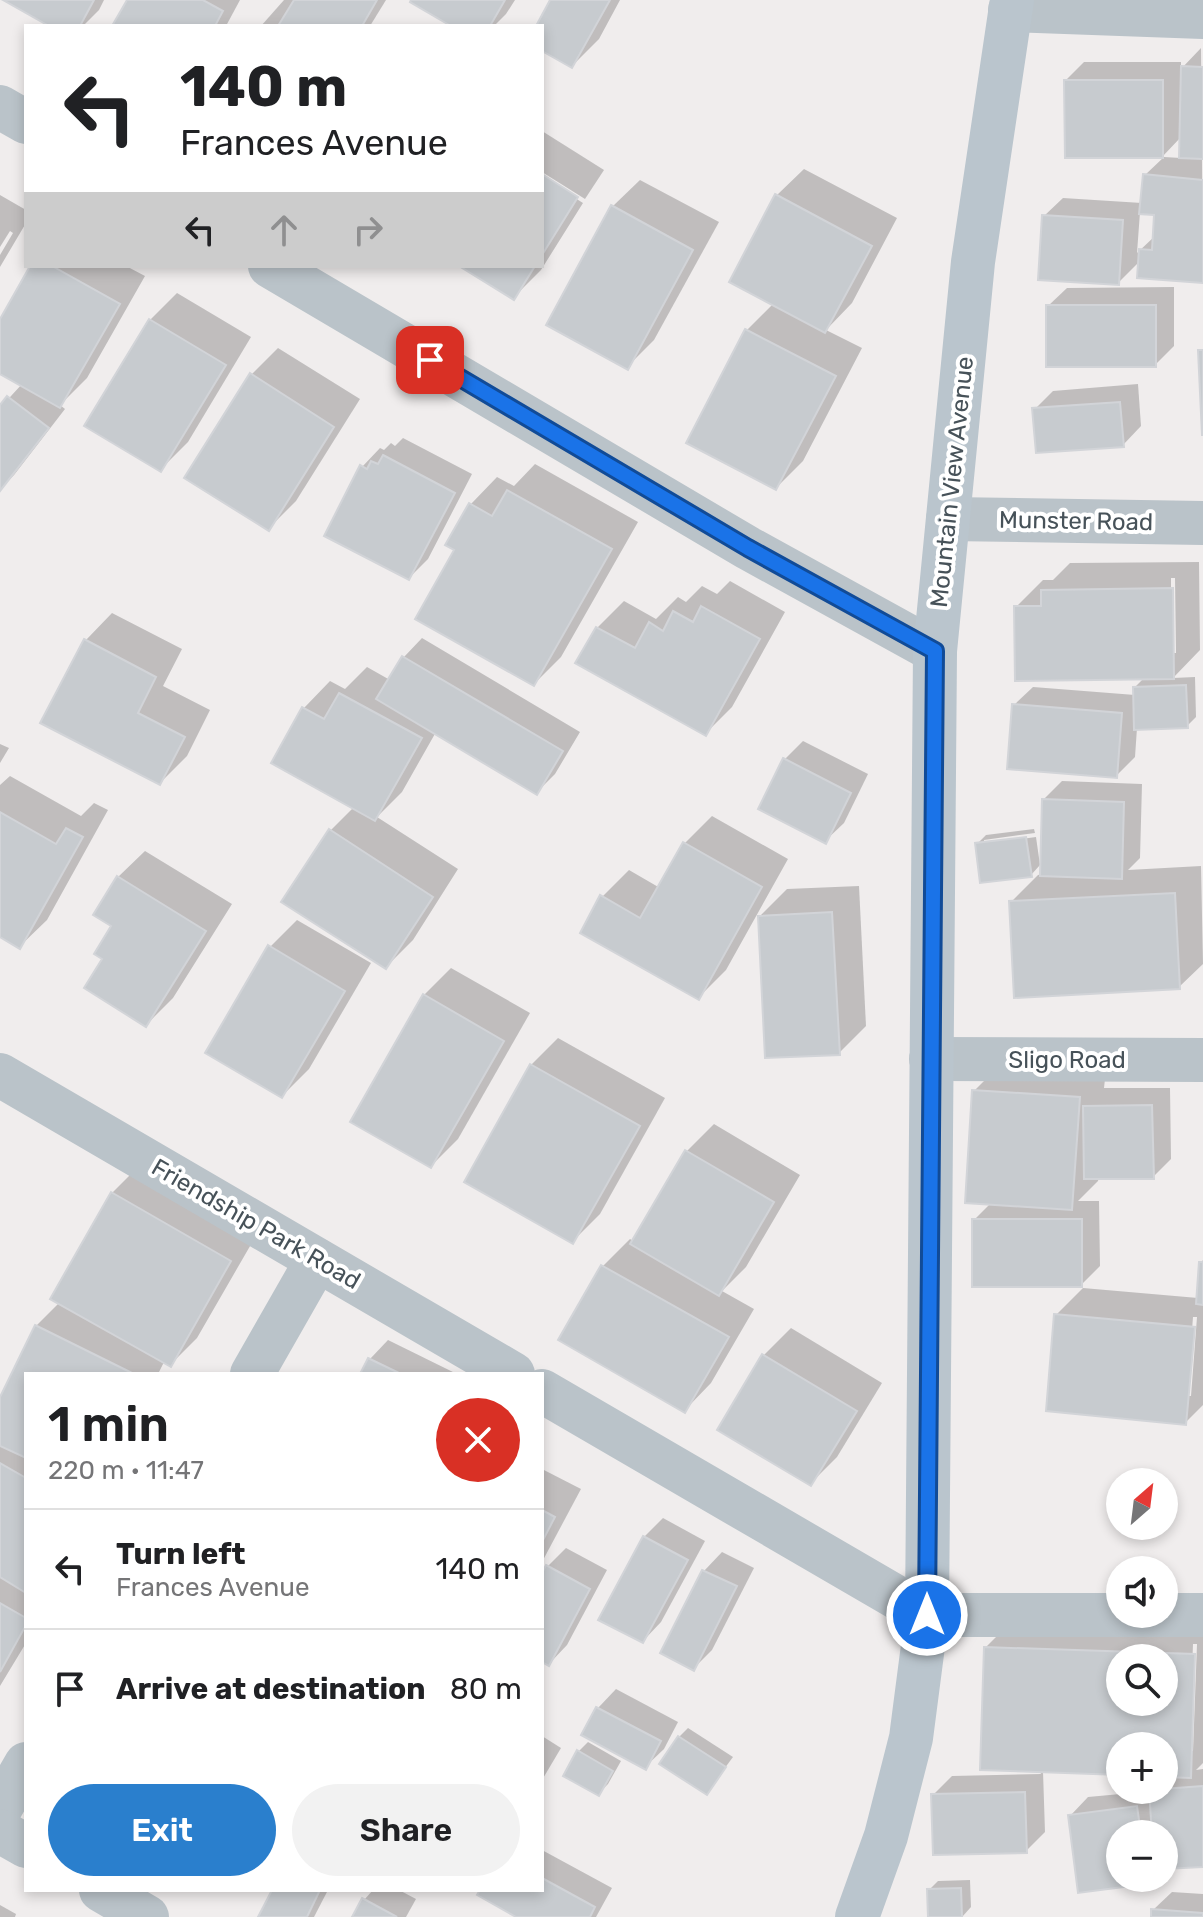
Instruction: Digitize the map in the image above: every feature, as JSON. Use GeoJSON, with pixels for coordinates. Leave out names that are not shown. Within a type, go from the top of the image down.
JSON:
{"type":"FeatureCollection","features":[{"type":"Feature","properties":{"kind":"main road","name":"Mountain View Avenue"},"geometry":{"type":"LineString","coordinates":[[857,1917],[886,1836],[911,1738],[927,1615],[935,651],[973,262],[1011,5]]}},
{"type":"Feature","properties":{"kind":"street"},"geometry":{"type":"LineString","coordinates":[[1011,5],[1203,17]]}},
{"type":"Feature","properties":{"kind":"street"},"geometry":{"type":"LineString","coordinates":[[0,107],[24,121]]}},
{"type":"Feature","properties":{"kind":"street"},"geometry":{"type":"LineString","coordinates":[[273,268],[748,548],[935,651]]}},
{"type":"Feature","properties":{"kind":"street","name":"Munster Road"},"geometry":{"type":"LineString","coordinates":[[948,519],[1203,523]]}},
{"type":"Feature","properties":{"kind":"street","name":"Sligo Road"},"geometry":{"type":"LineString","coordinates":[[931,1059],[1203,1060]]}},
{"type":"Feature","properties":{"kind":"street","name":"Friendship Park Road"},"geometry":{"type":"LineString","coordinates":[[0,1075],[510,1372]]}},
{"type":"Feature","properties":{"kind":"street"},"geometry":{"type":"LineString","coordinates":[[253,1372],[317,1260]]}},
{"type":"Feature","properties":{"kind":"street"},"geometry":{"type":"LineString","coordinates":[[544,1392],[927,1615],[1203,1615]]}},
{"type":"Feature","properties":{"kind":"street"},"geometry":{"type":"LineString","coordinates":[[0,1809],[24,1767]]}},
{"type":"Feature","properties":{"kind":"street"},"geometry":{"type":"LineString","coordinates":[[0,1831],[24,1845]]}},
{"type":"Feature","properties":{"kind":"street"},"geometry":{"type":"LineString","coordinates":[[104,1892],[147,1917]]}},
{"type":"Feature","properties":{"kind":"building"},"geometry":{"type":"Polygon","coordinates":[[[3,0],[94,0],[81,24],[45,24],[3,0]]]}},
{"type":"Feature","properties":{"kind":"building"},"geometry":{"type":"Polygon","coordinates":[[[127,0],[203,0],[223,11],[216,24],[113,24],[127,0]]]}},
{"type":"Feature","properties":{"kind":"building"},"geometry":{"type":"Polygon","coordinates":[[[294,0],[377,0],[363,24],[279,24],[294,0]]]}},
{"type":"Feature","properties":{"kind":"building"},"geometry":{"type":"Polygon","coordinates":[[[505,0],[491,24],[448,24],[410,2],[505,0]]]}},
{"type":"Feature","properties":{"kind":"building"},"geometry":{"type":"Polygon","coordinates":[[[550,0],[610,0],[572,68],[544,52],[544,24],[537,24],[550,0]]]}},
{"type":"Feature","properties":{"kind":"building"},"geometry":{"type":"Polygon","coordinates":[[[1181,66],[1203,67],[1203,159],[1179,158],[1181,66]]]}},
{"type":"Feature","properties":{"kind":"building"},"geometry":{"type":"Polygon","coordinates":[[[1064,80],[1163,80],[1163,158],[1065,158],[1064,80]]]}},
{"type":"Feature","properties":{"kind":"building"},"geometry":{"type":"Polygon","coordinates":[[[1143,174],[1203,180],[1203,283],[1137,278],[1139,249],[1152,250],[1154,215],[1139,214],[1143,174]]]}},
{"type":"Feature","properties":{"kind":"building"},"geometry":{"type":"Polygon","coordinates":[[[544,175],[578,197],[544,252],[544,175]]]}},
{"type":"Feature","properties":{"kind":"building"},"geometry":{"type":"Polygon","coordinates":[[[775,194],[872,246],[825,333],[729,282],[775,194]]]}},
{"type":"Feature","properties":{"kind":"building"},"geometry":{"type":"Polygon","coordinates":[[[611,205],[693,250],[628,370],[546,325],[611,205]]]}},
{"type":"Feature","properties":{"kind":"building"},"geometry":{"type":"Polygon","coordinates":[[[1042,215],[1123,220],[1119,285],[1038,280],[1042,215]]]}},
{"type":"Feature","properties":{"kind":"building"},"geometry":{"type":"Polygon","coordinates":[[[29,268],[56,268],[120,304],[60,408],[0,374],[0,319],[29,268]]]}},
{"type":"Feature","properties":{"kind":"building"},"geometry":{"type":"Polygon","coordinates":[[[462,268],[534,268],[514,300],[462,268]]]}},
{"type":"Feature","properties":{"kind":"building"},"geometry":{"type":"Polygon","coordinates":[[[1046,305],[1156,305],[1156,367],[1046,367],[1046,305]]]}},
{"type":"Feature","properties":{"kind":"building"},"geometry":{"type":"Polygon","coordinates":[[[149,319],[226,365],[161,472],[84,426],[149,319]]]}},
{"type":"Feature","properties":{"kind":"building"},"geometry":{"type":"Polygon","coordinates":[[[745,329],[836,376],[776,490],[686,443],[745,329]]]}},
{"type":"Feature","properties":{"kind":"building"},"geometry":{"type":"Polygon","coordinates":[[[1198,350],[1203,350],[1203,435],[1202,435],[1198,350]]]}},
{"type":"Feature","properties":{"kind":"building"},"geometry":{"type":"Polygon","coordinates":[[[250,373],[334,427],[269,531],[184,478],[250,373]]]}},
{"type":"Feature","properties":{"kind":"building"},"geometry":{"type":"Polygon","coordinates":[[[7,396],[49,428],[0,491],[0,405],[7,396]]]}},
{"type":"Feature","properties":{"kind":"building"},"geometry":{"type":"Polygon","coordinates":[[[1120,402],[1124,447],[1036,453],[1032,408],[1120,402]]]}},
{"type":"Feature","properties":{"kind":"building"},"geometry":{"type":"Polygon","coordinates":[[[383,455],[455,493],[409,580],[324,536],[360,465],[367,469],[371,461],[378,464],[383,455]]]}},
{"type":"Feature","properties":{"kind":"building"},"geometry":{"type":"Polygon","coordinates":[[[507,490],[612,549],[534,686],[415,619],[454,550],[445,545],[469,503],[492,516],[507,490]]]}},
{"type":"Feature","properties":{"kind":"building"},"geometry":{"type":"Polygon","coordinates":[[[1173,588],[1174,679],[1015,681],[1014,606],[1041,606],[1041,590],[1173,588]]]}},
{"type":"Feature","properties":{"kind":"building"},"geometry":{"type":"Polygon","coordinates":[[[701,606],[760,639],[706,736],[575,663],[596,627],[635,648],[649,622],[663,631],[673,611],[693,622],[701,606]]]}},
{"type":"Feature","properties":{"kind":"building"},"geometry":{"type":"Polygon","coordinates":[[[84,639],[156,677],[138,713],[185,737],[160,785],[40,723],[84,639]]]}},
{"type":"Feature","properties":{"kind":"building"},"geometry":{"type":"Polygon","coordinates":[[[402,656],[563,751],[537,795],[376,699],[402,656]]]}},
{"type":"Feature","properties":{"kind":"building"},"geometry":{"type":"Polygon","coordinates":[[[1186,685],[1188,728],[1134,730],[1133,687],[1186,685]]]}},
{"type":"Feature","properties":{"kind":"building"},"geometry":{"type":"Polygon","coordinates":[[[339,693],[422,738],[375,821],[271,763],[302,707],[324,719],[339,693]]]}},
{"type":"Feature","properties":{"kind":"building"},"geometry":{"type":"Polygon","coordinates":[[[1012,704],[1122,713],[1117,778],[1007,769],[1012,704]]]}},
{"type":"Feature","properties":{"kind":"building"},"geometry":{"type":"Polygon","coordinates":[[[783,758],[851,793],[826,844],[758,809],[783,758]]]}},
{"type":"Feature","properties":{"kind":"building"},"geometry":{"type":"Polygon","coordinates":[[[1042,799],[1124,802],[1122,879],[1040,876],[1042,799]]]}},
{"type":"Feature","properties":{"kind":"building"},"geometry":{"type":"Polygon","coordinates":[[[0,812],[56,844],[66,828],[83,837],[20,949],[0,937],[0,812]]]}},
{"type":"Feature","properties":{"kind":"building"},"geometry":{"type":"Polygon","coordinates":[[[329,829],[433,897],[386,969],[281,902],[329,829]]]}},
{"type":"Feature","properties":{"kind":"building"},"geometry":{"type":"Polygon","coordinates":[[[1026,837],[1032,877],[980,883],[975,843],[1026,837]]]}},
{"type":"Feature","properties":{"kind":"building"},"geometry":{"type":"Polygon","coordinates":[[[683,842],[762,887],[699,1000],[580,933],[600,895],[640,918],[683,842]]]}},
{"type":"Feature","properties":{"kind":"building"},"geometry":{"type":"Polygon","coordinates":[[[117,876],[206,931],[146,1027],[84,988],[102,959],[94,954],[111,926],[93,915],[117,876]]]}},
{"type":"Feature","properties":{"kind":"building"},"geometry":{"type":"Polygon","coordinates":[[[1175,893],[1180,989],[1014,998],[1009,901],[1175,893]]]}},
{"type":"Feature","properties":{"kind":"building"},"geometry":{"type":"Polygon","coordinates":[[[832,912],[840,1055],[765,1058],[758,916],[832,912]]]}},
{"type":"Feature","properties":{"kind":"building"},"geometry":{"type":"Polygon","coordinates":[[[268,945],[345,991],[282,1098],[205,1053],[268,945]]]}},
{"type":"Feature","properties":{"kind":"building"},"geometry":{"type":"Polygon","coordinates":[[[423,994],[504,1041],[431,1168],[350,1122],[423,994]]]}},
{"type":"Feature","properties":{"kind":"building"},"geometry":{"type":"Polygon","coordinates":[[[530,1064],[640,1126],[573,1244],[464,1182],[530,1064]]]}},
{"type":"Feature","properties":{"kind":"building"},"geometry":{"type":"Polygon","coordinates":[[[972,1090],[1080,1097],[1072,1210],[965,1203],[972,1090]]]}},
{"type":"Feature","properties":{"kind":"building"},"geometry":{"type":"Polygon","coordinates":[[[1152,1105],[1154,1179],[1084,1179],[1083,1106],[1152,1105]]]}},
{"type":"Feature","properties":{"kind":"building"},"geometry":{"type":"Polygon","coordinates":[[[685,1150],[774,1202],[719,1296],[630,1244],[685,1150]]]}},
{"type":"Feature","properties":{"kind":"building"},"geometry":{"type":"Polygon","coordinates":[[[111,1192],[231,1261],[171,1367],[50,1299],[111,1192]]]}},
{"type":"Feature","properties":{"kind":"building"},"geometry":{"type":"Polygon","coordinates":[[[972,1219],[1082,1219],[1082,1287],[972,1287],[972,1219]]]}},
{"type":"Feature","properties":{"kind":"building"},"geometry":{"type":"Polygon","coordinates":[[[1199,1262],[1203,1262],[1203,1305],[1196,1304],[1199,1262]]]}},
{"type":"Feature","properties":{"kind":"building"},"geometry":{"type":"Polygon","coordinates":[[[601,1265],[729,1337],[685,1413],[558,1340],[601,1265]]]}},
{"type":"Feature","properties":{"kind":"building"},"geometry":{"type":"Polygon","coordinates":[[[1054,1314],[1195,1327],[1186,1425],[1046,1411],[1054,1314]]]}},
{"type":"Feature","properties":{"kind":"building"},"geometry":{"type":"Polygon","coordinates":[[[35,1325],[130,1372],[24,1372],[24,1457],[0,1446],[0,1397],[35,1325]]]}},
{"type":"Feature","properties":{"kind":"building"},"geometry":{"type":"Polygon","coordinates":[[[762,1354],[857,1411],[811,1486],[717,1430],[762,1354]]]}},
{"type":"Feature","properties":{"kind":"building"},"geometry":{"type":"Polygon","coordinates":[[[368,1358],[397,1372],[361,1372],[368,1358]]]}},
{"type":"Feature","properties":{"kind":"building"},"geometry":{"type":"Polygon","coordinates":[[[0,1463],[24,1477],[24,1592],[0,1577],[0,1463]]]}},
{"type":"Feature","properties":{"kind":"building"},"geometry":{"type":"Polygon","coordinates":[[[544,1511],[555,1517],[544,1538],[544,1511]]]}},
{"type":"Feature","properties":{"kind":"building"},"geometry":{"type":"Polygon","coordinates":[[[643,1536],[688,1560],[643,1643],[598,1620],[643,1536]]]}},
{"type":"Feature","properties":{"kind":"building"},"geometry":{"type":"Polygon","coordinates":[[[546,1565],[590,1589],[549,1666],[544,1663],[546,1565]]]}},
{"type":"Feature","properties":{"kind":"building"},"geometry":{"type":"Polygon","coordinates":[[[702,1570],[737,1586],[694,1671],[660,1653],[702,1570]]]}},
{"type":"Feature","properties":{"kind":"building"},"geometry":{"type":"Polygon","coordinates":[[[0,1603],[24,1617],[24,1629],[0,1672],[0,1603]]]}},
{"type":"Feature","properties":{"kind":"building"},"geometry":{"type":"Polygon","coordinates":[[[984,1647],[1106,1651],[1106,1716],[1178,1716],[1178,1653],[1195,1654],[1191,1778],[1178,1778],[1178,1732],[1106,1732],[1106,1774],[980,1770],[984,1647]]]}},
{"type":"Feature","properties":{"kind":"building"},"geometry":{"type":"Polygon","coordinates":[[[596,1707],[661,1741],[646,1770],[581,1735],[596,1707]]]}},
{"type":"Feature","properties":{"kind":"building"},"geometry":{"type":"Polygon","coordinates":[[[678,1736],[726,1767],[707,1795],[659,1764],[678,1736]]]}},
{"type":"Feature","properties":{"kind":"building"},"geometry":{"type":"Polygon","coordinates":[[[577,1750],[613,1771],[599,1796],[563,1776],[577,1750]]]}},
{"type":"Feature","properties":{"kind":"building"},"geometry":{"type":"Polygon","coordinates":[[[1203,1786],[1203,1867],[1178,1868],[1178,1820],[1151,1820],[1150,1804],[1178,1804],[1178,1788],[1203,1786]]]}},
{"type":"Feature","properties":{"kind":"building"},"geometry":{"type":"Polygon","coordinates":[[[1025,1792],[1027,1853],[933,1855],[931,1794],[1025,1792]]]}},
{"type":"Feature","properties":{"kind":"building"},"geometry":{"type":"Polygon","coordinates":[[[1137,1806],[1139,1820],[1106,1820],[1106,1889],[1078,1893],[1068,1815],[1137,1806]]]}},
{"type":"Feature","properties":{"kind":"building"},"geometry":{"type":"Polygon","coordinates":[[[544,1879],[595,1907],[590,1917],[516,1917],[477,1895],[479,1892],[544,1892],[544,1879]]]}},
{"type":"Feature","properties":{"kind":"building"},"geometry":{"type":"Polygon","coordinates":[[[961,1888],[962,1917],[928,1917],[927,1889],[961,1888]]]}},
{"type":"Feature","properties":{"kind":"building"},"geometry":{"type":"Polygon","coordinates":[[[271,1892],[319,1892],[307,1917],[258,1917],[271,1892]]]}},
{"type":"Feature","properties":{"kind":"building"},"geometry":{"type":"Polygon","coordinates":[[[362,1898],[397,1917],[352,1917],[362,1898]]]}},
{"type":"Feature","properties":{"kind":"building"},"geometry":{"type":"Polygon","coordinates":[[[1151,1909],[1203,1913],[1203,1917],[1151,1917],[1151,1909]]]}},
{"type":"Feature","properties":{"kind":"route"},"geometry":{"type":"LineString","coordinates":[[430,360],[748,548],[935,651],[927,1615]]}}]}
